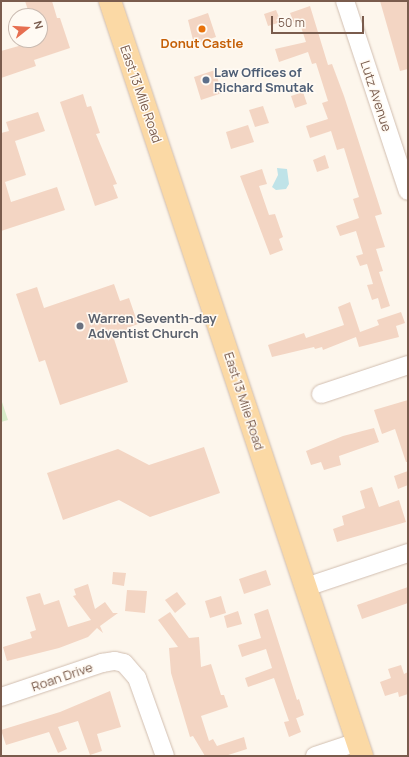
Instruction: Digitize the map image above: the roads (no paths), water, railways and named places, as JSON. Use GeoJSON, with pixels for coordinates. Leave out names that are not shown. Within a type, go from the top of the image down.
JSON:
{"type":"FeatureCollection","features":[{"type":"Feature","properties":{"kind":"main road","name":"East 13 Mile Road"},"geometry":{"type":"LineString","coordinates":[[110,1],[360,749]]}},
{"type":"Feature","properties":{"kind":"street","name":"Lutz Avenue"},"geometry":{"type":"LineString","coordinates":[[345,1],[408,191]]}},
{"type":"Feature","properties":{"kind":"street"},"geometry":{"type":"LineString","coordinates":[[321,394],[408,365]]}},
{"type":"Feature","properties":{"kind":"street"},"geometry":{"type":"LineString","coordinates":[[306,587],[408,553]]}},
{"type":"Feature","properties":{"kind":"street","name":"Roan Drive"},"geometry":{"type":"LineString","coordinates":[[1,697],[102,664],[115,661],[124,663],[137,678],[165,756]]}},
{"type":"Feature","properties":{"kind":"street"},"geometry":{"type":"LineString","coordinates":[[315,756],[360,749]]}},
{"type":"Feature","properties":{"kind":"water"},"geometry":{"type":"Polygon","coordinates":[[[277,168],[287,169],[289,184],[286,189],[276,190],[272,187],[278,175],[277,168]]]}},
{"type":"Feature","properties":{"kind":"place","name":"Donut Castle"},"geometry":{"type":"Point","coordinates":[202,29]}},
{"type":"Feature","properties":{"kind":"place","name":"Law Offices of Richard Smutak"},"geometry":{"type":"Point","coordinates":[206,80]}},
{"type":"Feature","properties":{"kind":"place","name":"Warren Seventh-day Adventist Church"},"geometry":{"type":"Point","coordinates":[80,326]}}]}
